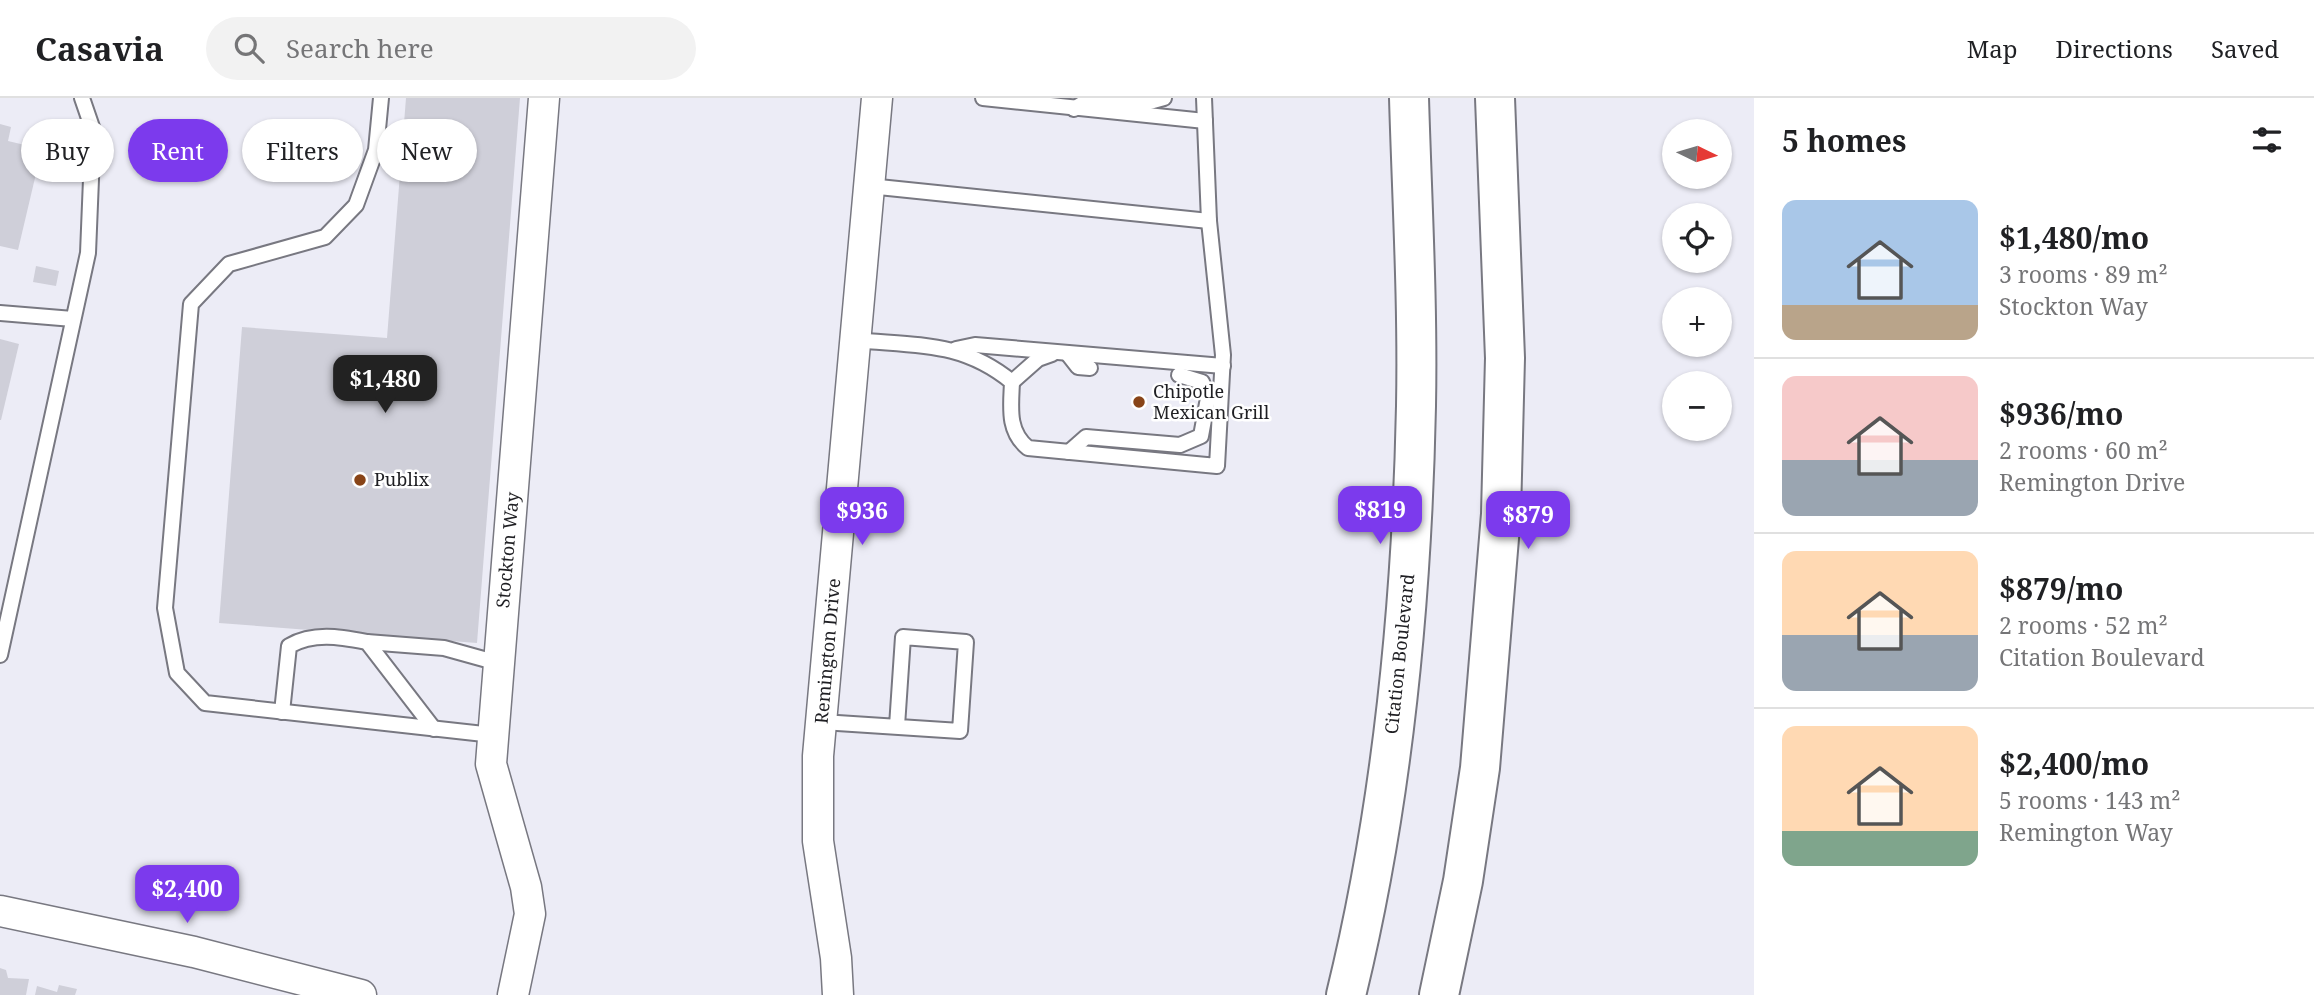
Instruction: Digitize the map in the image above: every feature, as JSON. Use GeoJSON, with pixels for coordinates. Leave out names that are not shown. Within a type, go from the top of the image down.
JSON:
{"type":"FeatureCollection","features":[{"type":"Feature","properties":{"kind":"main road","name":"Citation Boulevard"},"geometry":{"type":"LineString","coordinates":[[1346,995],[1381,829],[1410,558],[1416,404],[1409,98]]}},
{"type":"Feature","properties":{"kind":"main road"},"geometry":{"type":"LineString","coordinates":[[1439,995],[1463,881],[1470,818],[1480,768],[1501,514],[1505,358],[1495,98]]}},
{"type":"Feature","properties":{"kind":"street","name":"Stockton Way"},"geometry":{"type":"LineString","coordinates":[[513,995],[530,914],[526,887],[491,764],[544,98]]}},
{"type":"Feature","properties":{"kind":"street","name":"Remington Drive"},"geometry":{"type":"LineString","coordinates":[[838,995],[836,958],[818,841],[818,756],[877,98]]}},
{"type":"Feature","properties":{"kind":"street"},"geometry":{"type":"LineString","coordinates":[[0,911],[194,952],[361,995]]}},
{"type":"Feature","properties":{"kind":"lane"},"geometry":{"type":"LineString","coordinates":[[0,655],[88,253],[93,130],[82,98]]}},
{"type":"Feature","properties":{"kind":"lane"},"geometry":{"type":"LineString","coordinates":[[381,98],[376,150],[356,205],[325,237],[229,264],[191,304],[165,608],[177,673],[205,703],[493,735]]}},
{"type":"Feature","properties":{"kind":"lane"},"geometry":{"type":"LineString","coordinates":[[984,98],[1205,121]]}},
{"type":"Feature","properties":{"kind":"lane"},"geometry":{"type":"LineString","coordinates":[[1074,109],[1091,98],[1146,103],[1160,102],[1164,98]]}},
{"type":"Feature","properties":{"kind":"lane"},"geometry":{"type":"LineString","coordinates":[[1062,353],[1038,359],[1012,382],[1011,413],[1013,429],[1019,441],[1028,447],[1217,466],[1223,366],[1220,311],[1209,221],[1204,98]]}},
{"type":"Feature","properties":{"kind":"lane"},"geometry":{"type":"LineString","coordinates":[[869,186],[1209,221]]}},
{"type":"Feature","properties":{"kind":"lane"},"geometry":{"type":"LineString","coordinates":[[0,313],[73,319]]}},
{"type":"Feature","properties":{"kind":"lane"},"geometry":{"type":"LineString","coordinates":[[855,340],[954,349],[975,345],[1223,366]]}},
{"type":"Feature","properties":{"kind":"lane"},"geometry":{"type":"LineString","coordinates":[[954,349],[989,363],[1012,382]]}},
{"type":"Feature","properties":{"kind":"lane"},"geometry":{"type":"LineString","coordinates":[[1062,353],[1078,367],[1090,368]]}},
{"type":"Feature","properties":{"kind":"lane"},"geometry":{"type":"LineString","coordinates":[[1069,452],[1086,437],[1180,445],[1201,436],[1208,398],[1202,383],[1179,375]]}},
{"type":"Feature","properties":{"kind":"lane"},"geometry":{"type":"LineString","coordinates":[[282,712],[289,646],[305,637],[340,637],[367,642],[444,648],[498,663]]}},
{"type":"Feature","properties":{"kind":"lane"},"geometry":{"type":"LineString","coordinates":[[822,722],[960,731],[966,642],[903,637],[897,726]]}},
{"type":"Feature","properties":{"kind":"lane"},"geometry":{"type":"LineString","coordinates":[[367,642],[434,729]]}},
{"type":"Feature","properties":{"kind":"building","name":"Publix"},"geometry":{"type":"Polygon","coordinates":[[[406,98],[520,98],[477,643],[219,623],[242,327],[387,338],[399,182],[477,182],[477,119],[404,119],[406,98]]]}},
{"type":"Feature","properties":{"kind":"building"},"geometry":{"type":"Polygon","coordinates":[[[0,124],[11,127],[8,141],[21,144],[21,182],[34,182],[18,250],[0,246],[0,124]]]}},
{"type":"Feature","properties":{"kind":"building"},"geometry":{"type":"Polygon","coordinates":[[[36,266],[59,271],[56,286],[33,282],[36,266]]]}},
{"type":"Feature","properties":{"kind":"building"},"geometry":{"type":"Polygon","coordinates":[[[0,339],[19,344],[1,420],[0,420],[0,339]]]}},
{"type":"Feature","properties":{"kind":"building"},"geometry":{"type":"Polygon","coordinates":[[[0,968],[6,970],[8,978],[29,979],[26,995],[0,995],[0,968]]]}},
{"type":"Feature","properties":{"kind":"building"},"geometry":{"type":"Polygon","coordinates":[[[59,985],[77,989],[75,995],[35,995],[37,986],[57,992],[59,985]]]}},
{"type":"Feature","properties":{"kind":"place","name":"Chipotle Mexican Grill"},"geometry":{"type":"Point","coordinates":[1139,402]}},
{"type":"Feature","properties":{"kind":"place","name":"Publix"},"geometry":{"type":"Point","coordinates":[360,480]}}]}
